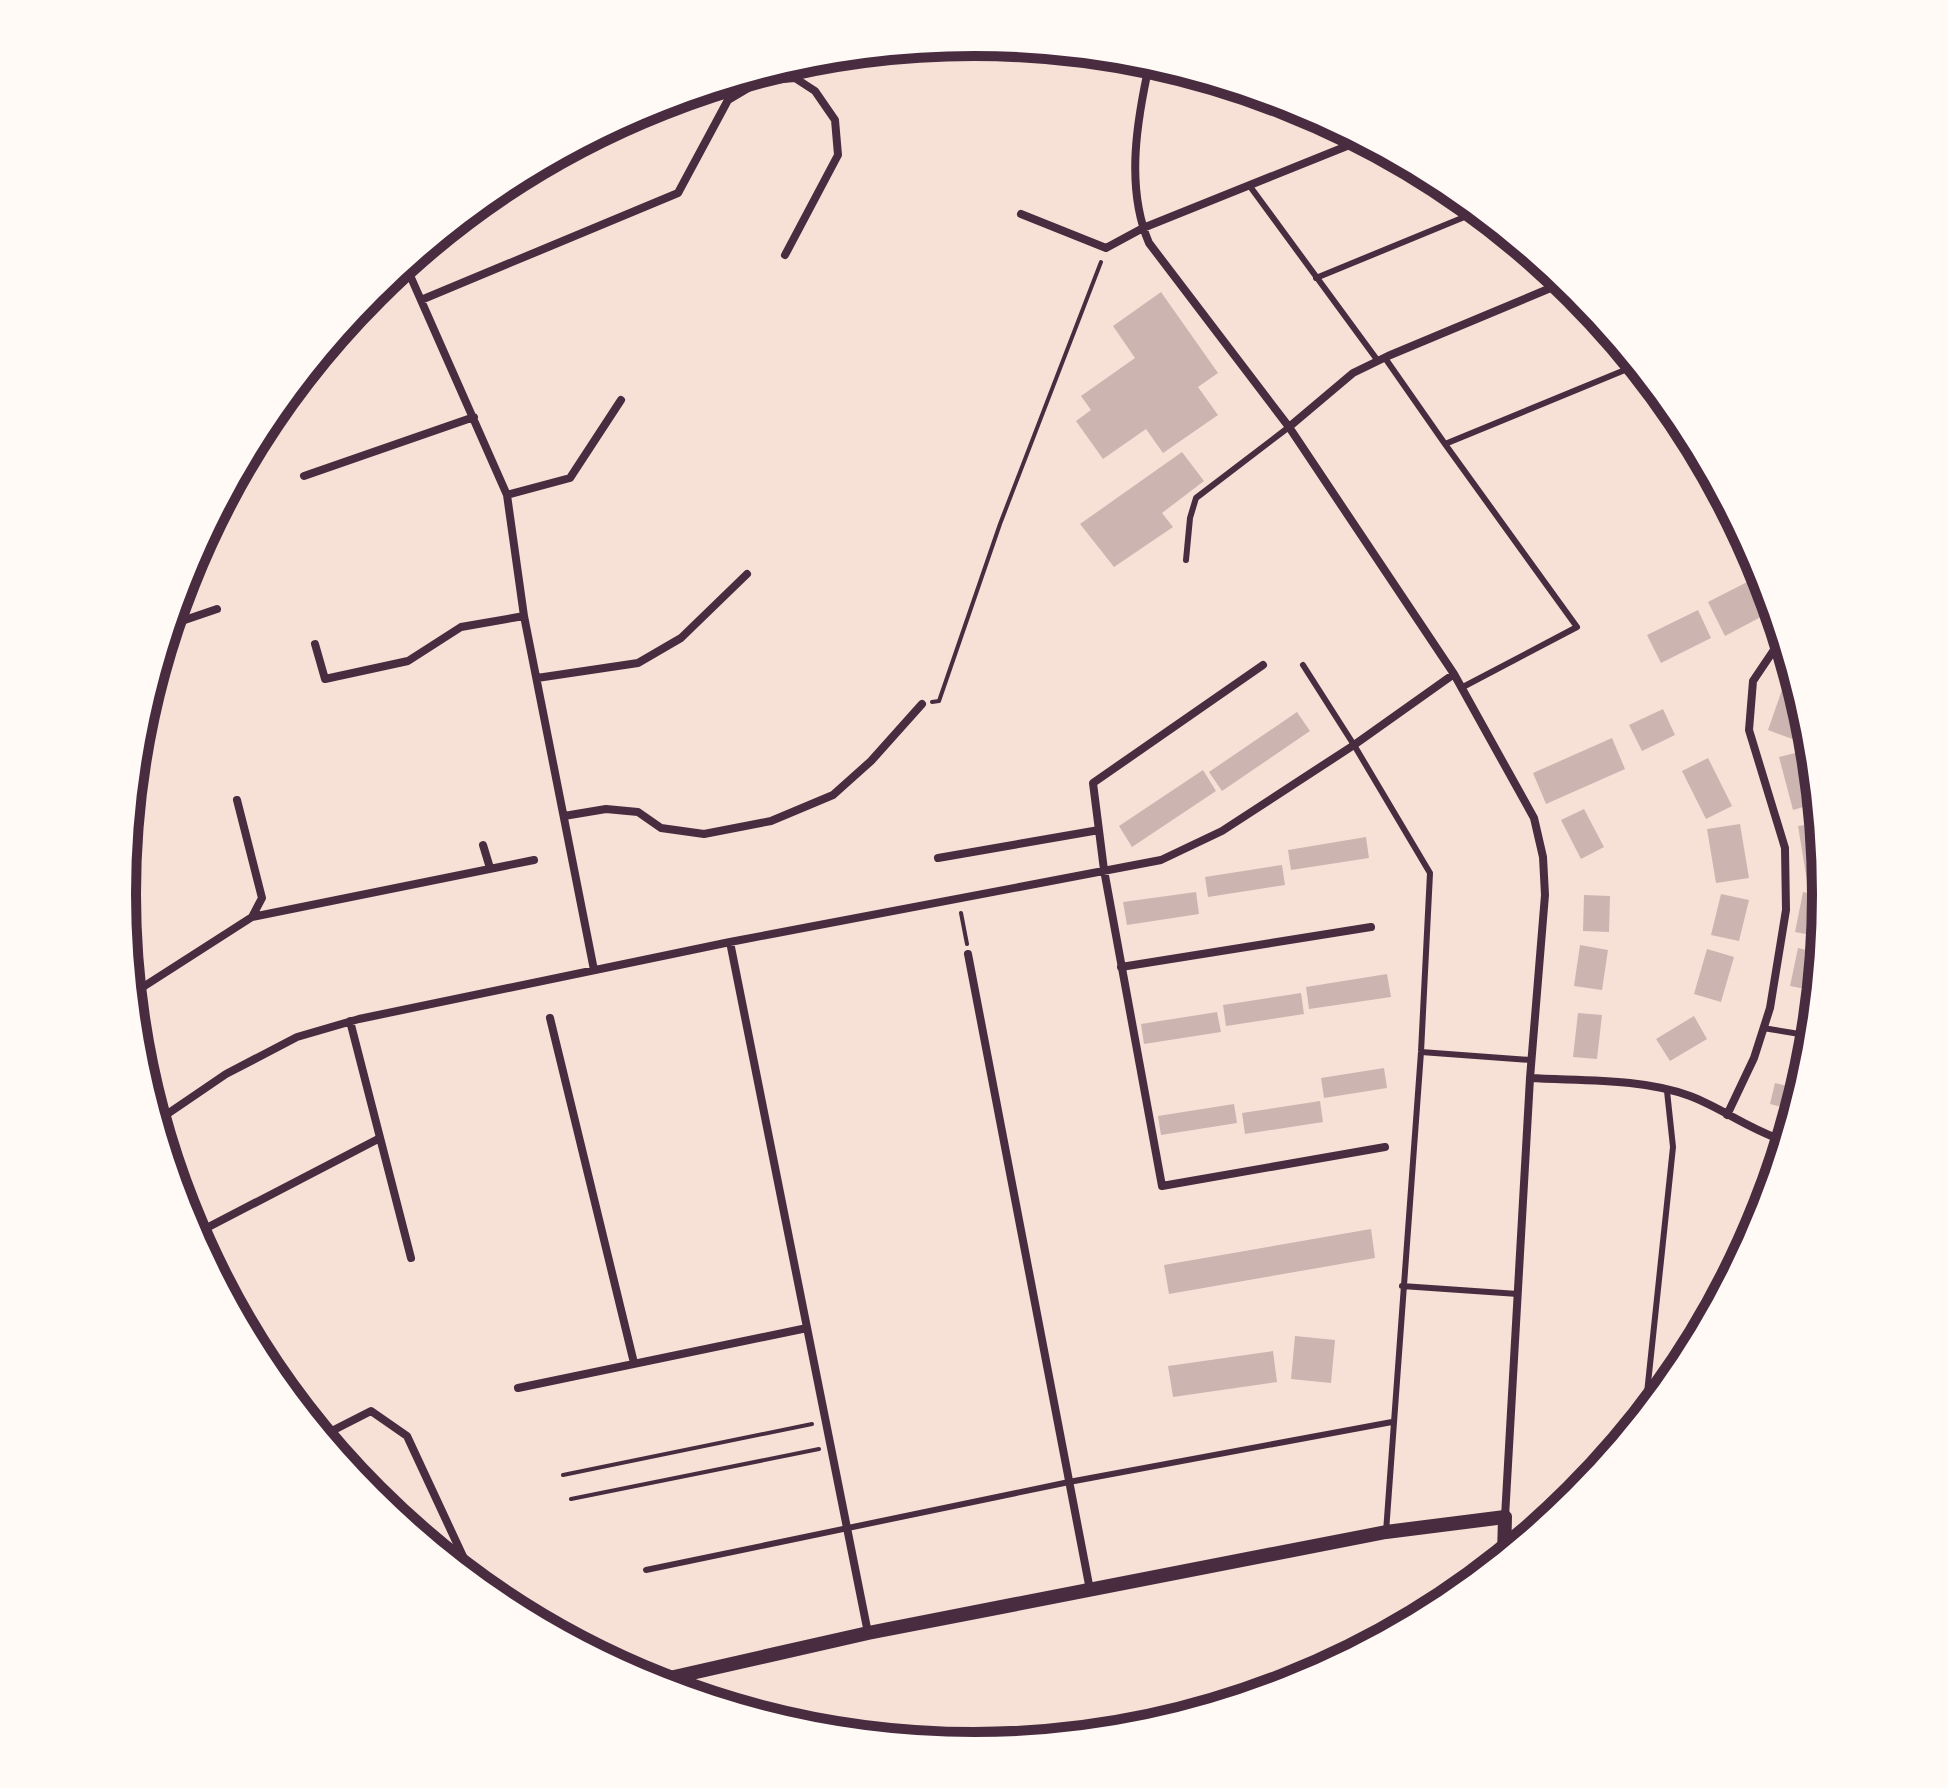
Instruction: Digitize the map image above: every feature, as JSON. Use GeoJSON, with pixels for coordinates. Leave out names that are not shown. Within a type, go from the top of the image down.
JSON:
{"type":"FeatureCollection","features":[{"type":"Feature","properties":{"kind":"street"},"geometry":{"type":"LineString","coordinates":[[1147,74],[1135,152],[1143,228],[1162,262],[1289,427],[1454,674],[1534,818],[1543,857],[1545,895],[1531,1060],[1505,1517],[1508,1539]]}},
{"type":"Feature","properties":{"kind":"street"},"geometry":{"type":"LineString","coordinates":[[781,79],[795,78],[815,91],[835,120],[838,155],[785,255]]}},
{"type":"Feature","properties":{"kind":"street"},"geometry":{"type":"LineString","coordinates":[[421,300],[678,193],[728,100],[750,87]]}},
{"type":"Feature","properties":{"kind":"street"},"geometry":{"type":"LineString","coordinates":[[1021,214],[1106,248],[1143,228],[1350,145]]}},
{"type":"Feature","properties":{"kind":"street"},"geometry":{"type":"LineString","coordinates":[[410,274],[507,495],[524,616],[594,970]]}},
{"type":"Feature","properties":{"kind":"street"},"geometry":{"type":"LineString","coordinates":[[1289,427],[1353,373],[1552,287]]}},
{"type":"Feature","properties":{"kind":"street"},"geometry":{"type":"LineString","coordinates":[[507,495],[570,478],[621,400]]}},
{"type":"Feature","properties":{"kind":"street"},"geometry":{"type":"LineString","coordinates":[[304,476],[474,417]]}},
{"type":"Feature","properties":{"kind":"street"},"geometry":{"type":"LineString","coordinates":[[537,678],[638,663],[681,638],[747,574]]}},
{"type":"Feature","properties":{"kind":"street"},"geometry":{"type":"LineString","coordinates":[[182,621],[217,609]]}},
{"type":"Feature","properties":{"kind":"street"},"geometry":{"type":"LineString","coordinates":[[315,644],[325,679],[408,661],[461,627],[524,616]]}},
{"type":"Feature","properties":{"kind":"street"},"geometry":{"type":"LineString","coordinates":[[1727,1115],[1754,1058],[1770,1008],[1786,910],[1785,848],[1749,730],[1753,681],[1775,649]]}},
{"type":"Feature","properties":{"kind":"street"},"geometry":{"type":"LineString","coordinates":[[1263,665],[1093,783],[1104,870],[1162,1186],[1385,1147]]}},
{"type":"Feature","properties":{"kind":"street"},"geometry":{"type":"LineString","coordinates":[[166,1115],[238,1068],[297,1037],[350,1021],[730,942],[1161,860],[1222,831],[1354,745],[1454,674]]}},
{"type":"Feature","properties":{"kind":"street"},"geometry":{"type":"LineString","coordinates":[[564,816],[606,809],[638,812],[661,828],[704,834],[771,821],[833,795],[871,761],[922,704]]}},
{"type":"Feature","properties":{"kind":"street"},"geometry":{"type":"LineString","coordinates":[[237,800],[262,898],[252,917]]}},
{"type":"Feature","properties":{"kind":"street"},"geometry":{"type":"LineString","coordinates":[[938,858],[1099,830]]}},
{"type":"Feature","properties":{"kind":"street"},"geometry":{"type":"LineString","coordinates":[[483,845],[490,868]]}},
{"type":"Feature","properties":{"kind":"street"},"geometry":{"type":"LineString","coordinates":[[142,988],[252,917],[534,860]]}},
{"type":"Feature","properties":{"kind":"street"},"geometry":{"type":"LineString","coordinates":[[1121,967],[1371,927]]}},
{"type":"Feature","properties":{"kind":"street"},"geometry":{"type":"LineString","coordinates":[[730,942],[868,1633]]}},
{"type":"Feature","properties":{"kind":"street"},"geometry":{"type":"LineString","coordinates":[[968,954],[1090,1590]]}},
{"type":"Feature","properties":{"kind":"street"},"geometry":{"type":"LineString","coordinates":[[550,1018],[634,1363]]}},
{"type":"Feature","properties":{"kind":"street"},"geometry":{"type":"LineString","coordinates":[[350,1021],[411,1258]]}},
{"type":"Feature","properties":{"kind":"street"},"geometry":{"type":"LineString","coordinates":[[1530,1078],[1631,1083],[1690,1096],[1775,1138]]}},
{"type":"Feature","properties":{"kind":"street"},"geometry":{"type":"LineString","coordinates":[[206,1228],[380,1138]]}},
{"type":"Feature","properties":{"kind":"street"},"geometry":{"type":"LineString","coordinates":[[518,1388],[807,1328]]}},
{"type":"Feature","properties":{"kind":"street"},"geometry":{"type":"LineString","coordinates":[[331,1431],[371,1411],[407,1436],[466,1560]]}},
{"type":"Feature","properties":{"kind":"street"},"geometry":{"type":"LineString","coordinates":[[676,1677],[868,1633],[1386,1532],[1505,1517]]}},
{"type":"Feature","properties":{"kind":"lane"},"geometry":{"type":"LineString","coordinates":[[1249,185],[1316,278],[1445,444],[1577,627],[1461,688]]}},
{"type":"Feature","properties":{"kind":"lane"},"geometry":{"type":"LineString","coordinates":[[1316,278],[1466,216]]}},
{"type":"Feature","properties":{"kind":"lane"},"geometry":{"type":"LineString","coordinates":[[1445,444],[1627,369]]}},
{"type":"Feature","properties":{"kind":"lane"},"geometry":{"type":"LineString","coordinates":[[1186,560],[1190,518],[1196,498],[1289,427]]}},
{"type":"Feature","properties":{"kind":"lane"},"geometry":{"type":"LineString","coordinates":[[1303,665],[1430,873],[1421,1052],[1386,1532]]}},
{"type":"Feature","properties":{"kind":"lane"},"geometry":{"type":"LineString","coordinates":[[1763,1028],[1800,1034]]}},
{"type":"Feature","properties":{"kind":"lane"},"geometry":{"type":"LineString","coordinates":[[1421,1052],[1531,1060]]}},
{"type":"Feature","properties":{"kind":"lane"},"geometry":{"type":"LineString","coordinates":[[1647,1393],[1673,1147],[1667,1091]]}},
{"type":"Feature","properties":{"kind":"lane"},"geometry":{"type":"LineString","coordinates":[[1402,1286],[1518,1294]]}},
{"type":"Feature","properties":{"kind":"lane"},"geometry":{"type":"LineString","coordinates":[[646,1570],[1069,1482],[1392,1422]]}},
{"type":"Feature","properties":{"kind":"path"},"geometry":{"type":"LineString","coordinates":[[922,704],[939,701],[1000,524],[1106,248]]}},
{"type":"Feature","properties":{"kind":"path"},"geometry":{"type":"LineString","coordinates":[[959,898],[968,954]]}},
{"type":"Feature","properties":{"kind":"path"},"geometry":{"type":"LineString","coordinates":[[563,1475],[826,1421]]}},
{"type":"Feature","properties":{"kind":"path"},"geometry":{"type":"LineString","coordinates":[[571,1499],[831,1446]]}},
{"type":"Feature","properties":{"kind":"building"},"geometry":{"type":"Polygon","coordinates":[[[1161,292],[1218,373],[1198,387],[1218,415],[1163,453],[1146,429],[1103,459],[1076,421],[1091,410],[1081,396],[1135,358],[1113,326],[1161,292]]]}},
{"type":"Feature","properties":{"kind":"building"},"geometry":{"type":"Polygon","coordinates":[[[1182,452],[1204,481],[1162,513],[1173,527],[1114,567],[1080,524],[1182,452]]]}},
{"type":"Feature","properties":{"kind":"building"},"geometry":{"type":"Polygon","coordinates":[[[1751,580],[1764,615],[1725,636],[1708,602],[1751,580]]]}},
{"type":"Feature","properties":{"kind":"building"},"geometry":{"type":"Polygon","coordinates":[[[1698,610],[1711,638],[1661,663],[1647,635],[1698,610]]]}},
{"type":"Feature","properties":{"kind":"building"},"geometry":{"type":"Polygon","coordinates":[[[1784,683],[1798,741],[1768,730],[1784,683]]]}},
{"type":"Feature","properties":{"kind":"building"},"geometry":{"type":"Polygon","coordinates":[[[1663,709],[1675,735],[1642,751],[1629,725],[1663,709]]]}},
{"type":"Feature","properties":{"kind":"building"},"geometry":{"type":"Polygon","coordinates":[[[1297,712],[1310,731],[1222,791],[1209,772],[1297,712]]]}},
{"type":"Feature","properties":{"kind":"building"},"geometry":{"type":"Polygon","coordinates":[[[1612,738],[1625,769],[1546,804],[1533,773],[1612,738]]]}},
{"type":"Feature","properties":{"kind":"building"},"geometry":{"type":"Polygon","coordinates":[[[1799,752],[1807,806],[1793,810],[1779,757],[1799,752]]]}},
{"type":"Feature","properties":{"kind":"building"},"geometry":{"type":"Polygon","coordinates":[[[1708,758],[1732,806],[1706,819],[1682,771],[1708,758]]]}},
{"type":"Feature","properties":{"kind":"building"},"geometry":{"type":"Polygon","coordinates":[[[1203,770],[1216,791],[1132,847],[1119,826],[1203,770]]]}},
{"type":"Feature","properties":{"kind":"building"},"geometry":{"type":"Polygon","coordinates":[[[1584,809],[1604,847],[1581,859],[1561,820],[1584,809]]]}},
{"type":"Feature","properties":{"kind":"building"},"geometry":{"type":"Polygon","coordinates":[[[1740,824],[1749,878],[1716,883],[1707,829],[1740,824]]]}},
{"type":"Feature","properties":{"kind":"building"},"geometry":{"type":"Polygon","coordinates":[[[1809,824],[1811,880],[1807,881],[1798,826],[1809,824]]]}},
{"type":"Feature","properties":{"kind":"building"},"geometry":{"type":"Polygon","coordinates":[[[1366,837],[1369,858],[1291,870],[1288,850],[1366,837]]]}},
{"type":"Feature","properties":{"kind":"building"},"geometry":{"type":"Polygon","coordinates":[[[1282,865],[1285,885],[1208,897],[1205,877],[1282,865]]]}},
{"type":"Feature","properties":{"kind":"building"},"geometry":{"type":"Polygon","coordinates":[[[1196,892],[1199,914],[1127,925],[1123,902],[1196,892]]]}},
{"type":"Feature","properties":{"kind":"building"},"geometry":{"type":"Polygon","coordinates":[[[1803,892],[1812,894],[1811,935],[1795,932],[1803,892]]]}},
{"type":"Feature","properties":{"kind":"building"},"geometry":{"type":"Polygon","coordinates":[[[1721,894],[1749,900],[1739,941],[1711,935],[1721,894]]]}},
{"type":"Feature","properties":{"kind":"building"},"geometry":{"type":"Polygon","coordinates":[[[1584,895],[1610,896],[1609,932],[1583,931],[1584,895]]]}},
{"type":"Feature","properties":{"kind":"building"},"geometry":{"type":"Polygon","coordinates":[[[1580,945],[1608,950],[1602,990],[1574,986],[1580,945]]]}},
{"type":"Feature","properties":{"kind":"building"},"geometry":{"type":"Polygon","coordinates":[[[1798,948],[1810,951],[1806,989],[1790,986],[1798,948]]]}},
{"type":"Feature","properties":{"kind":"building"},"geometry":{"type":"Polygon","coordinates":[[[1707,949],[1734,957],[1721,1002],[1694,994],[1707,949]]]}},
{"type":"Feature","properties":{"kind":"building"},"geometry":{"type":"Polygon","coordinates":[[[1387,974],[1391,997],[1309,1009],[1306,987],[1387,974]]]}},
{"type":"Feature","properties":{"kind":"building"},"geometry":{"type":"Polygon","coordinates":[[[1301,993],[1304,1014],[1226,1026],[1223,1005],[1301,993]]]}},
{"type":"Feature","properties":{"kind":"building"},"geometry":{"type":"Polygon","coordinates":[[[1217,1012],[1221,1032],[1144,1044],[1141,1024],[1217,1012]]]}},
{"type":"Feature","properties":{"kind":"building"},"geometry":{"type":"Polygon","coordinates":[[[1578,1013],[1602,1015],[1597,1059],[1573,1057],[1578,1013]]]}},
{"type":"Feature","properties":{"kind":"building"},"geometry":{"type":"Polygon","coordinates":[[[1694,1016],[1707,1039],[1670,1061],[1656,1039],[1694,1016]]]}},
{"type":"Feature","properties":{"kind":"building"},"geometry":{"type":"Polygon","coordinates":[[[1384,1068],[1387,1088],[1324,1098],[1321,1078],[1384,1068]]]}},
{"type":"Feature","properties":{"kind":"building"},"geometry":{"type":"Polygon","coordinates":[[[1775,1083],[1789,1086],[1784,1107],[1770,1104],[1775,1083]]]}},
{"type":"Feature","properties":{"kind":"building"},"geometry":{"type":"Polygon","coordinates":[[[1320,1101],[1323,1122],[1245,1134],[1242,1113],[1320,1101]]]}},
{"type":"Feature","properties":{"kind":"building"},"geometry":{"type":"Polygon","coordinates":[[[1234,1104],[1237,1123],[1161,1135],[1158,1116],[1234,1104]]]}},
{"type":"Feature","properties":{"kind":"building"},"geometry":{"type":"Polygon","coordinates":[[[1371,1229],[1375,1258],[1169,1294],[1164,1265],[1371,1229]]]}},
{"type":"Feature","properties":{"kind":"building"},"geometry":{"type":"Polygon","coordinates":[[[1295,1336],[1335,1340],[1331,1383],[1291,1379],[1295,1336]]]}},
{"type":"Feature","properties":{"kind":"building"},"geometry":{"type":"Polygon","coordinates":[[[1273,1351],[1277,1382],[1173,1397],[1168,1366],[1273,1351]]]}}]}
